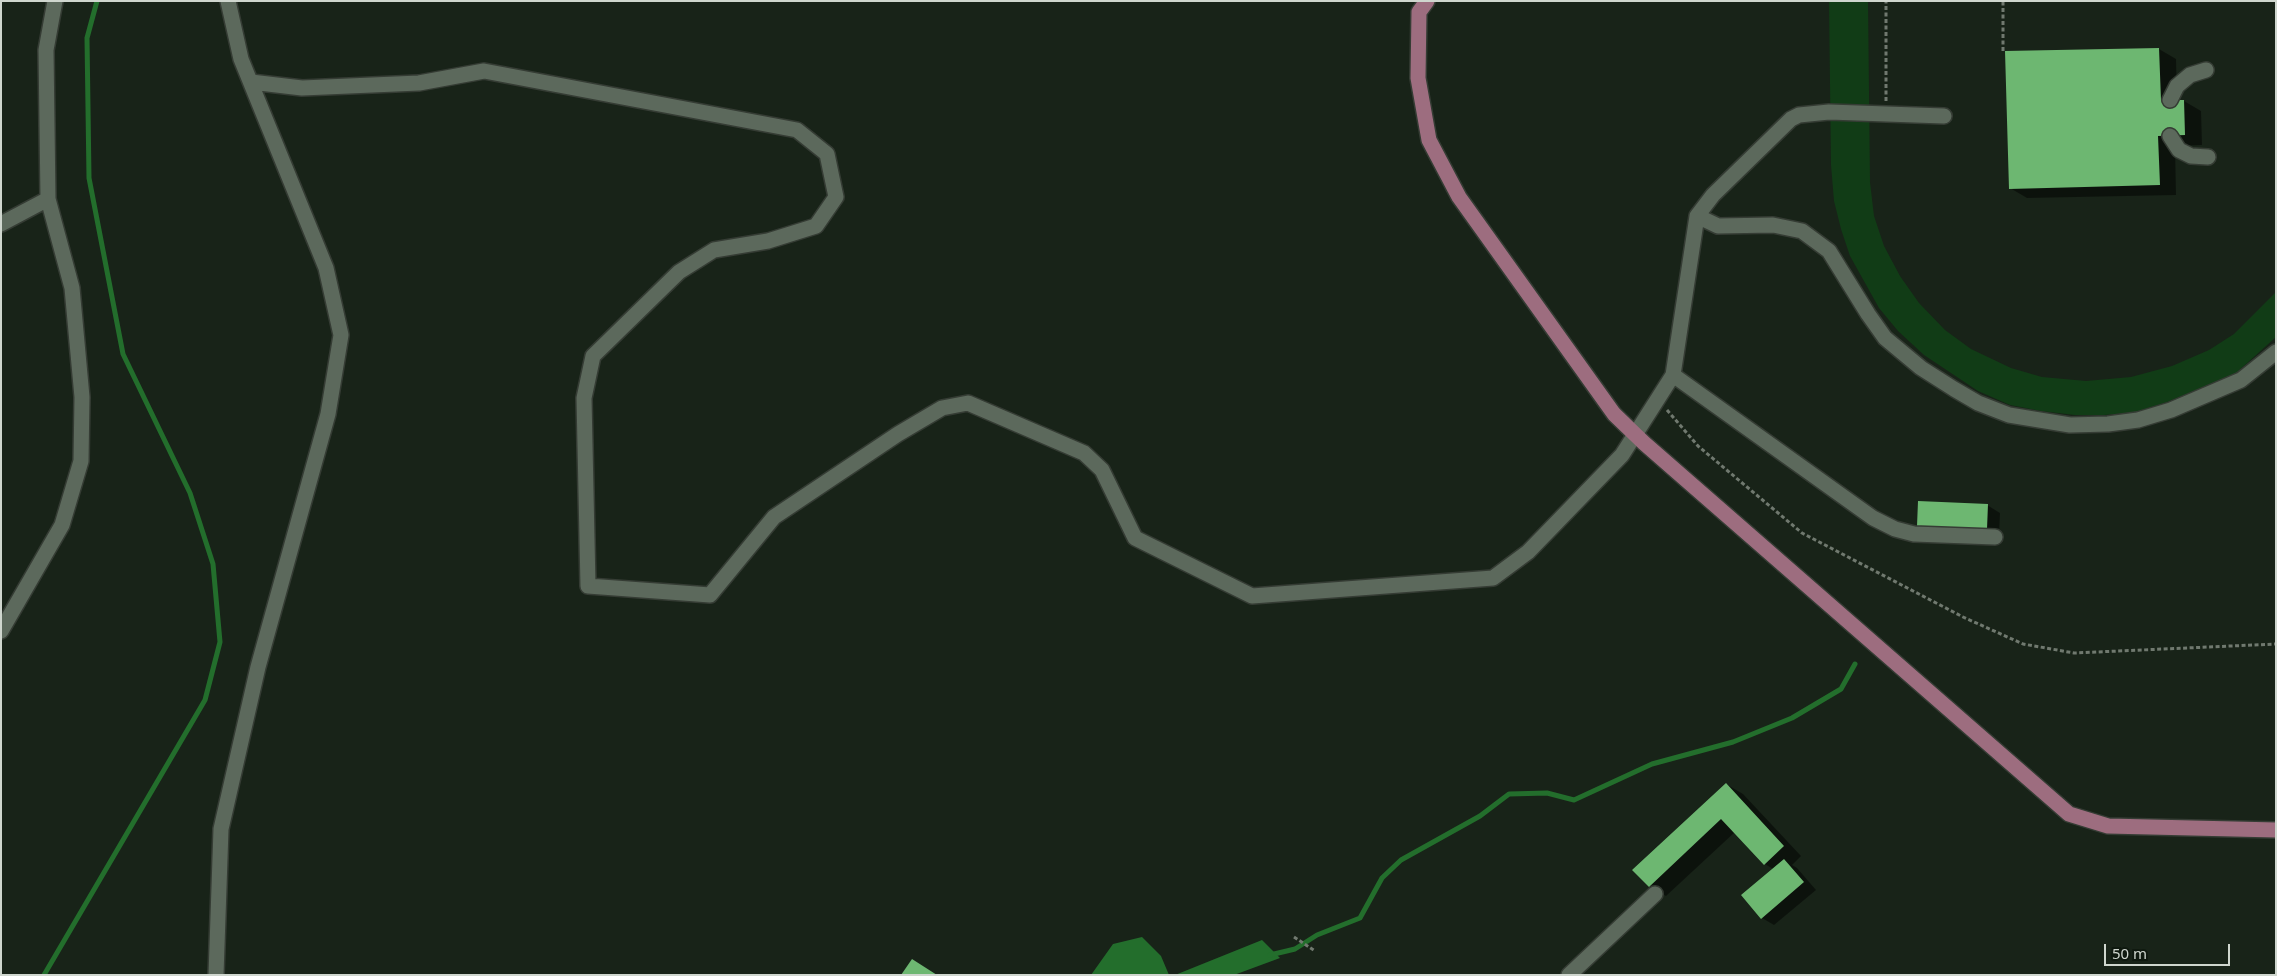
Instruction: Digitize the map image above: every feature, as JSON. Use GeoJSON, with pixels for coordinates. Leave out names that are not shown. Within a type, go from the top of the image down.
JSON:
{"type":"FeatureCollection","features":[{"type":"Feature","properties":{"kind":"main road"},"geometry":{"type":"LineString","coordinates":[[1427,1],[1419,12],[1418,78],[1429,140],[1459,197],[1614,414],[1635,435],[2069,814],[2108,826],[2276,830]]}},
{"type":"Feature","properties":{"kind":"street"},"geometry":{"type":"LineString","coordinates":[[1,631],[62,524],[81,461],[82,397],[72,288],[48,199],[46,50],[55,1]]}},
{"type":"Feature","properties":{"kind":"street"},"geometry":{"type":"LineString","coordinates":[[216,975],[222,829],[258,668],[328,414],[341,334],[326,268],[241,59],[228,1]]}},
{"type":"Feature","properties":{"kind":"street"},"geometry":{"type":"LineString","coordinates":[[2170,100],[2177,86],[2190,75],[2206,70]]}},
{"type":"Feature","properties":{"kind":"street"},"geometry":{"type":"LineString","coordinates":[[251,82],[302,88],[419,83],[484,71],[797,130],[827,154],[836,197],[816,226],[768,241],[714,250],[679,272],[593,356],[584,398],[588,586],[710,594],[774,518],[898,434],[934,412],[942,408],[968,402],[1084,453],[1102,470],[1135,538],[1252,596],[1493,578],[1528,552],[1622,455],[1673,375],[1697,216],[1713,195],[1791,119],[1810,113],[1829,112],[1944,116]]}},
{"type":"Feature","properties":{"kind":"street"},"geometry":{"type":"LineString","coordinates":[[2170,136],[2179,150],[2191,156],[2208,157]]}},
{"type":"Feature","properties":{"kind":"street"},"geometry":{"type":"LineString","coordinates":[[1,224],[48,199]]}},
{"type":"Feature","properties":{"kind":"street"},"geometry":{"type":"LineString","coordinates":[[1697,216],[1718,226],[1773,225],[1802,231],[1830,251],[1868,314],[1885,338],[1921,368],[1954,389],[1978,404],[2009,416],[2070,425],[2108,424],[2138,420],[2171,410],[2241,380],[2276,352]]}},
{"type":"Feature","properties":{"kind":"street"},"geometry":{"type":"LineString","coordinates":[[1673,375],[1873,518],[1895,529],[1914,534],[1995,537]]}},
{"type":"Feature","properties":{"kind":"street"},"geometry":{"type":"LineString","coordinates":[[1569,975],[1655,894]]}},
{"type":"Feature","properties":{"kind":"path"},"geometry":{"type":"LineString","coordinates":[[1886,1],[1886,114]]}},
{"type":"Feature","properties":{"kind":"path"},"geometry":{"type":"LineString","coordinates":[[2002,52],[2003,1]]}},
{"type":"Feature","properties":{"kind":"path"},"geometry":{"type":"LineString","coordinates":[[1658,400],[1698,446],[1802,533],[1963,617],[2023,644],[2074,653],[2276,644]]}},
{"type":"Feature","properties":{"kind":"path"},"geometry":{"type":"LineString","coordinates":[[1294,937],[1315,951]]}},
{"type":"Feature","properties":{"kind":"shaded area"},"geometry":{"type":"Polygon","coordinates":[[[1829,1],[1868,1],[1870,182],[1874,216],[1884,246],[1900,276],[1919,303],[1945,330],[1971,349],[2011,368],[2042,377],[2086,381],[2131,377],[2172,366],[2209,350],[2234,334],[2276,292],[2276,337],[2235,374],[2167,402],[2136,412],[2104,415],[2075,415],[2010,405],[1978,391],[1924,355],[1898,331],[1879,308],[1850,256],[1841,229],[1834,201],[1831,165],[1829,1]]]}},
{"type":"Feature","properties":{"kind":"shaded area"},"geometry":{"type":"Polygon","coordinates":[[[1142,937],[1161,956],[1169,975],[1091,975],[1113,944],[1142,937]]]}},
{"type":"Feature","properties":{"kind":"shaded area"},"geometry":{"type":"Polygon","coordinates":[[[1262,940],[1280,958],[1234,975],[1175,975],[1262,940]]]}},
{"type":"Feature","properties":{"kind":"building"},"geometry":{"type":"Polygon","coordinates":[[[2159,48],[2161,100],[2184,100],[2185,135],[2158,136],[2160,185],[2009,189],[2005,51],[2159,48]]]}},
{"type":"Feature","properties":{"kind":"building"},"geometry":{"type":"Polygon","coordinates":[[[1918,501],[1988,504],[1987,529],[1917,526],[1918,501]]]}},
{"type":"Feature","properties":{"kind":"building"},"geometry":{"type":"Polygon","coordinates":[[[1726,783],[1784,846],[1764,865],[1721,819],[1649,887],[1632,870],[1726,783]]]}},
{"type":"Feature","properties":{"kind":"building"},"geometry":{"type":"Polygon","coordinates":[[[1784,859],[1804,882],[1761,919],[1741,895],[1784,859]]]}},
{"type":"Feature","properties":{"kind":"building"},"geometry":{"type":"Polygon","coordinates":[[[912,959],[937,975],[901,975],[912,959]]]}},
{"type":"Feature","properties":{"kind":"waterway"},"geometry":{"type":"LineString","coordinates":[[44,975],[205,700],[220,642],[213,564],[190,493],[123,354],[89,178],[87,38],[97,1]]}},
{"type":"Feature","properties":{"kind":"waterway"},"geometry":{"type":"LineString","coordinates":[[1270,955],[1295,949],[1317,935],[1360,918],[1382,878],[1401,860],[1480,816],[1509,794],[1547,793],[1574,800],[1652,764],[1733,742],[1792,718],[1841,689],[1855,664]]}}]}
